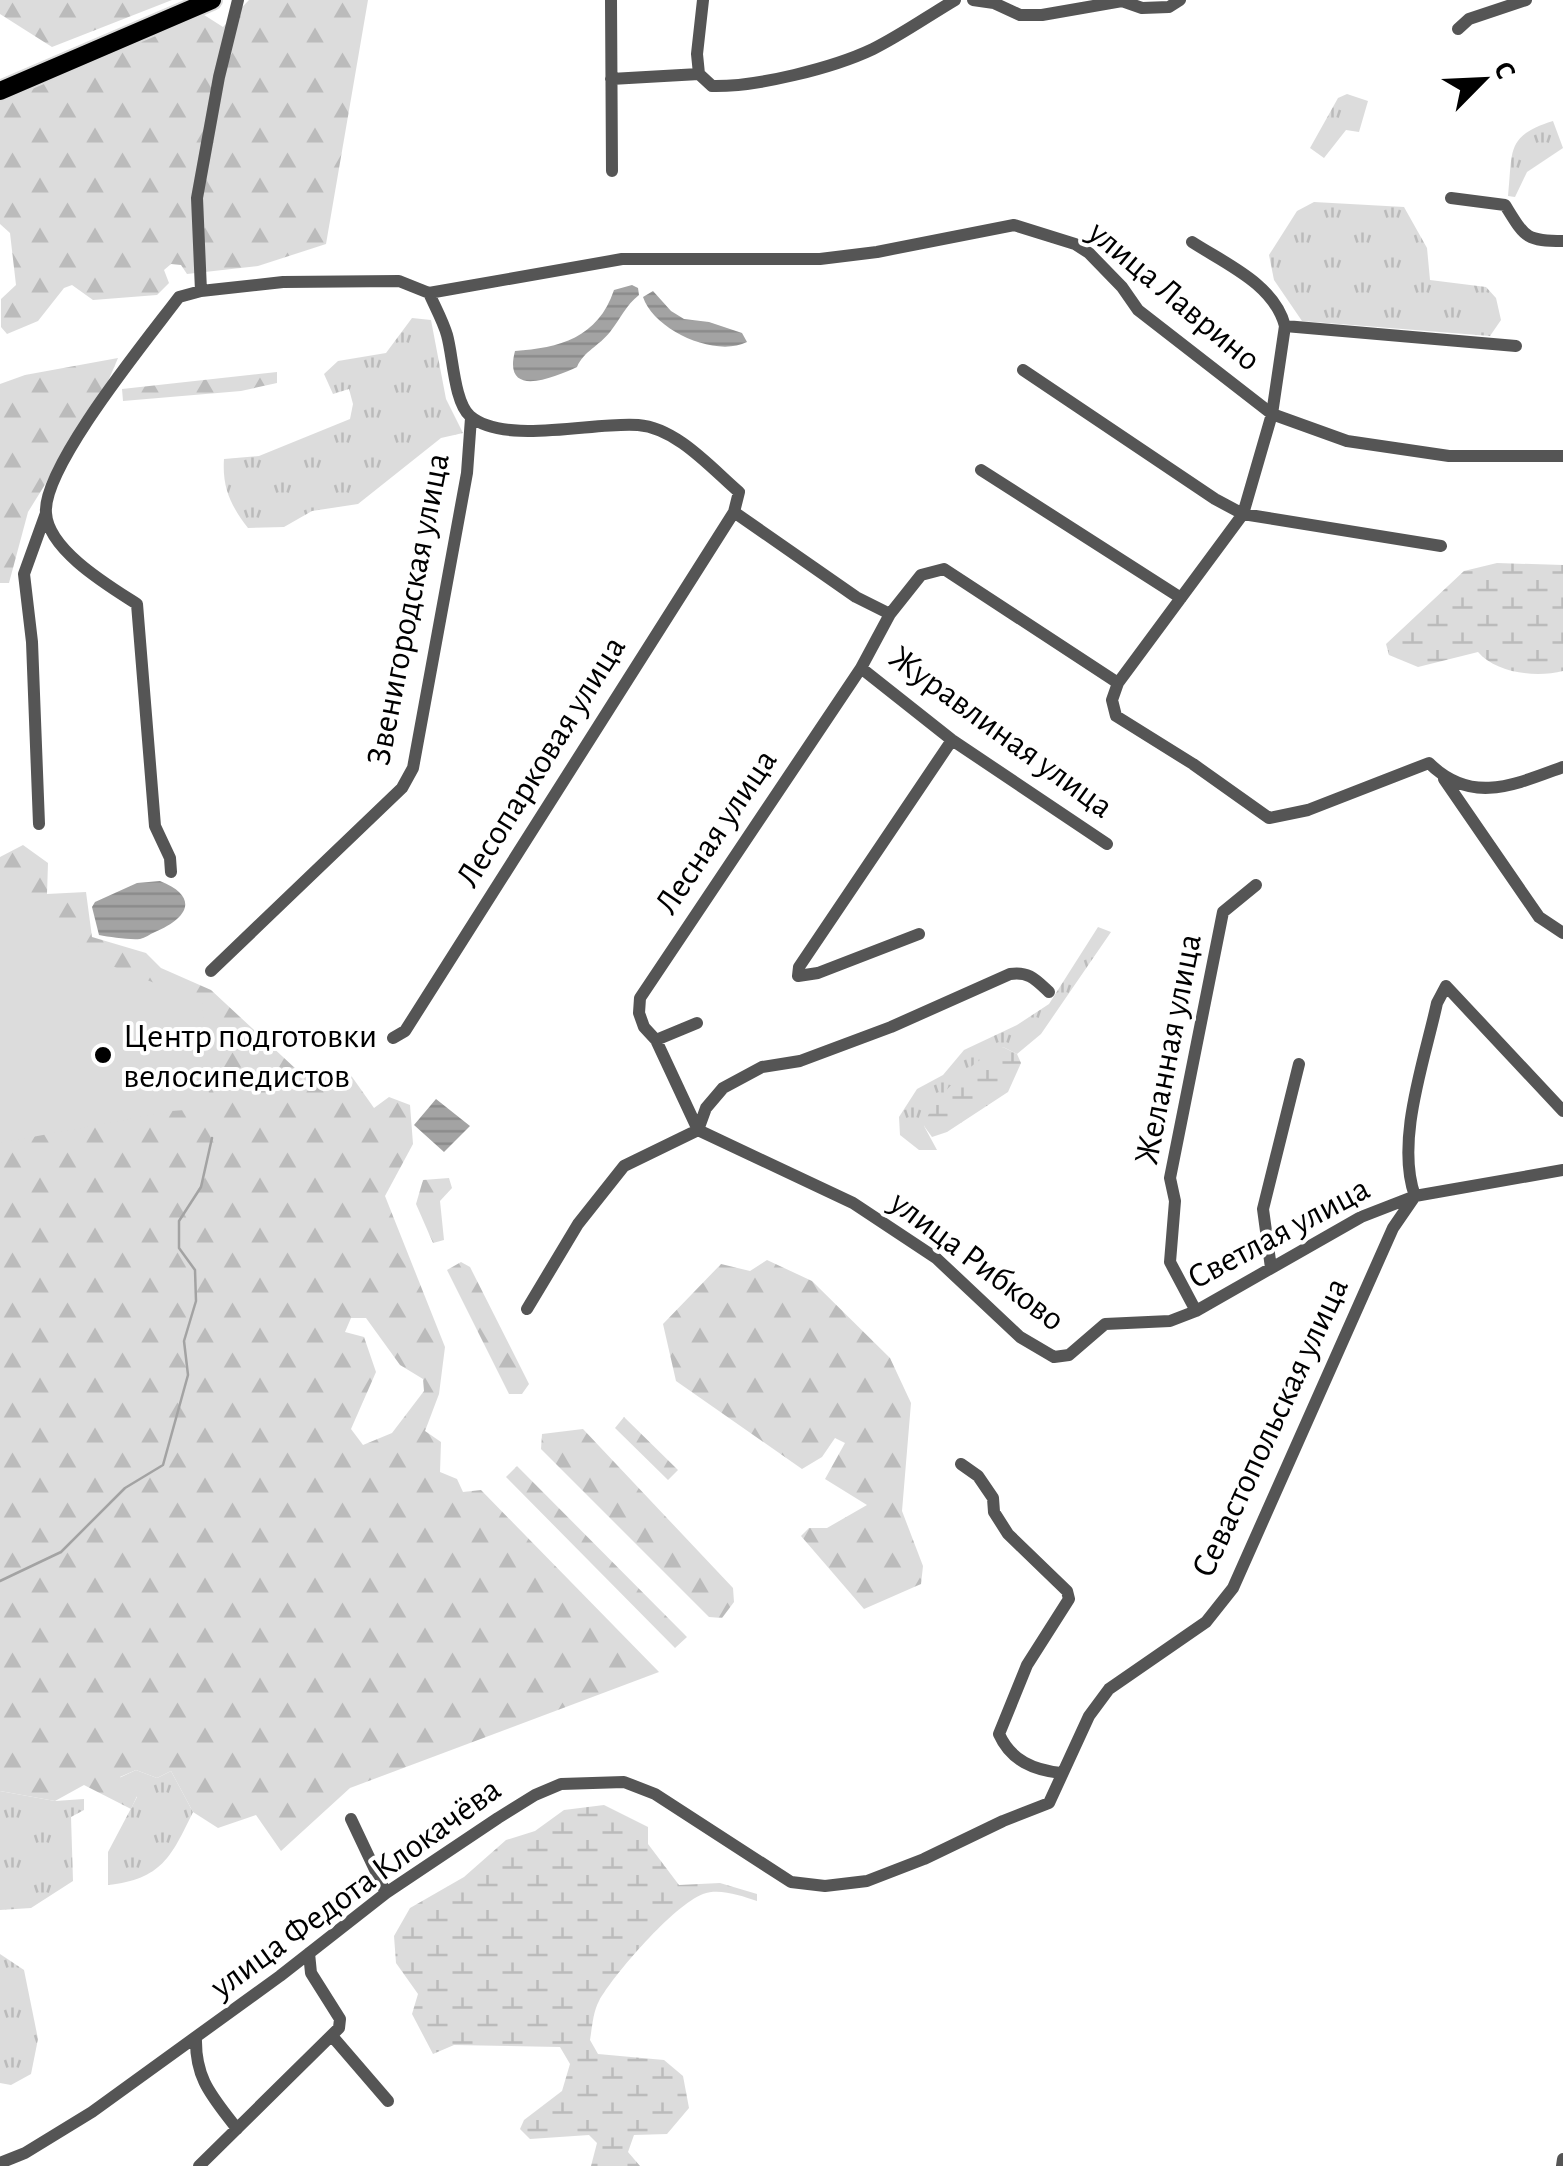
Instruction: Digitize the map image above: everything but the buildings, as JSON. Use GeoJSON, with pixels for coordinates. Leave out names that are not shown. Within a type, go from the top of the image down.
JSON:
{"type":"FeatureCollection","features":[{"type":"Feature","properties":{"kind":"main road"},"geometry":{"type":"LineString","coordinates":[[0,91],[212,0]]}},
{"type":"Feature","properties":{"kind":"street"},"geometry":{"type":"LineString","coordinates":[[201,290],[197,198],[238,0]]}},
{"type":"Feature","properties":{"kind":"street"},"geometry":{"type":"LineString","coordinates":[[611,0],[612,171]]}},
{"type":"Feature","properties":{"kind":"street"},"geometry":{"type":"LineString","coordinates":[[702,0],[699,74],[712,86],[737,87],[841,62],[874,48],[955,0]]}},
{"type":"Feature","properties":{"kind":"street"},"geometry":{"type":"LineString","coordinates":[[973,0],[1020,15],[1042,15],[1121,1],[1142,8],[1170,7],[1180,0]]}},
{"type":"Feature","properties":{"kind":"street"},"geometry":{"type":"LineString","coordinates":[[1458,29],[1468,20],[1526,0]]}},
{"type":"Feature","properties":{"kind":"street"},"geometry":{"type":"LineString","coordinates":[[611,79],[699,74]]}},
{"type":"Feature","properties":{"kind":"street"},"geometry":{"type":"LineString","coordinates":[[1451,198],[1505,204],[1523,234],[1534,241],[1563,241]]}},
{"type":"Feature","properties":{"kind":"street","name":"улица Лаврино"},"geometry":{"type":"LineString","coordinates":[[429,293],[622,259],[820,259],[1014,225],[1074,244],[1089,253],[1122,286],[1138,310],[1272,414],[1346,441],[1449,456],[1563,456]]}},
{"type":"Feature","properties":{"kind":"street"},"geometry":{"type":"LineString","coordinates":[[1192,242],[1259,285],[1281,310],[1285,326],[1272,414],[1243,514],[1118,684],[1112,700],[1116,716],[1269,818],[1308,810],[1429,763],[1442,776],[1539,917],[1562,931]]}},
{"type":"Feature","properties":{"kind":"street"},"geometry":{"type":"LineString","coordinates":[[40,824],[32,642],[24,574],[46,514],[50,491],[74,440],[179,296],[201,290],[283,282],[399,281],[429,293],[446,332],[462,404],[472,418],[507,430],[640,424],[677,440],[739,492],[734,512],[856,597],[890,614]]}},
{"type":"Feature","properties":{"kind":"street"},"geometry":{"type":"LineString","coordinates":[[1285,326],[1516,346]]}},
{"type":"Feature","properties":{"kind":"street"},"geometry":{"type":"LineString","coordinates":[[1023,370],[1243,514],[1441,546]]}},
{"type":"Feature","properties":{"kind":"street","name":"Звенигородская улица"},"geometry":{"type":"LineString","coordinates":[[211,971],[402,788],[413,768],[467,473],[472,418]]}},
{"type":"Feature","properties":{"kind":"street"},"geometry":{"type":"LineString","coordinates":[[981,470],[1181,598]]}},
{"type":"Feature","properties":{"kind":"street","name":"Лесопарковая улица"},"geometry":{"type":"LineString","coordinates":[[392,1038],[405,1031],[734,512]]}},
{"type":"Feature","properties":{"kind":"street"},"geometry":{"type":"LineString","coordinates":[[46,514],[53,534],[71,557],[137,604],[155,826],[170,858],[171,872]]}},
{"type":"Feature","properties":{"kind":"street","name":"Лесная улица"},"geometry":{"type":"LineString","coordinates":[[698,1130],[656,1040],[644,1027],[638,1013],[640,998],[861,668],[890,614],[921,575],[944,569],[1118,684]]}},
{"type":"Feature","properties":{"kind":"street","name":"Журавлиная улица"},"geometry":{"type":"LineString","coordinates":[[861,668],[952,740],[1107,844]]}},
{"type":"Feature","properties":{"kind":"street"},"geometry":{"type":"LineString","coordinates":[[919,934],[818,973],[798,976],[799,967],[952,740]]}},
{"type":"Feature","properties":{"kind":"street"},"geometry":{"type":"LineString","coordinates":[[1442,776],[1481,791],[1563,767]]}},
{"type":"Feature","properties":{"kind":"street","name":"Желанная улица"},"geometry":{"type":"LineString","coordinates":[[1196,1311],[1170,1262],[1175,1201],[1170,1178],[1223,912],[1256,885]]}},
{"type":"Feature","properties":{"kind":"street"},"geometry":{"type":"LineString","coordinates":[[527,1309],[578,1224],[624,1166],[698,1130],[706,1108],[724,1088],[762,1066],[800,1060],[890,1027],[1010,974],[1023,972],[1032,976],[1049,992]]}},
{"type":"Feature","properties":{"kind":"street"},"geometry":{"type":"LineString","coordinates":[[1415,1196],[1409,1180],[1408,1140],[1437,1003],[1446,986],[1563,1111]]}},
{"type":"Feature","properties":{"kind":"street"},"geometry":{"type":"LineString","coordinates":[[656,1040],[697,1023]]}},
{"type":"Feature","properties":{"kind":"street"},"geometry":{"type":"LineString","coordinates":[[1271,1268],[1263,1209],[1300,1064]]}},
{"type":"Feature","properties":{"kind":"street","name":"улица Рибково"},"geometry":{"type":"LineString","coordinates":[[698,1130],[853,1203],[936,1258],[1020,1337],[1054,1357],[1069,1355],[1105,1324],[1170,1321]]}},
{"type":"Feature","properties":{"kind":"street","name":"Светлая улица"},"geometry":{"type":"LineString","coordinates":[[1170,1321],[1196,1311],[1361,1216],[1415,1196],[1563,1170]]}},
{"type":"Feature","properties":{"kind":"street","name":"Севастопольская улица"},"geometry":{"type":"LineString","coordinates":[[1049,1803],[1089,1716],[1109,1689],[1206,1622],[1233,1588],[1392,1228],[1415,1196]]}},
{"type":"Feature","properties":{"kind":"street"},"geometry":{"type":"LineString","coordinates":[[961,1464],[978,1476],[993,1498],[994,1512],[1008,1534],[1067,1591],[1068,1599],[1027,1665],[998,1734],[1024,1764],[1062,1773]]}},
{"type":"Feature","properties":{"kind":"street","name":"улица Федота Клокачёва"},"geometry":{"type":"LineString","coordinates":[[0,2163],[25,2153],[92,2112],[386,1893],[535,1795],[561,1784],[624,1782],[655,1794],[791,1882],[825,1886],[881,1875],[1049,1803]]}},
{"type":"Feature","properties":{"kind":"street"},"geometry":{"type":"LineString","coordinates":[[350,1818],[386,1893]]}},
{"type":"Feature","properties":{"kind":"street"},"geometry":{"type":"LineString","coordinates":[[200,2166],[339,2028],[340,2019],[312,1973],[309,1953]]}},
{"type":"Feature","properties":{"kind":"street"},"geometry":{"type":"LineString","coordinates":[[332,2036],[388,2101]]}},
{"type":"Feature","properties":{"kind":"street"},"geometry":{"type":"LineString","coordinates":[[196,2038],[195,2062],[203,2084],[237,2129]]}},
{"type":"Feature","properties":{"kind":"green space"},"geometry":{"type":"Polygon","coordinates":[[[0,0],[172,0],[52,47],[0,14],[0,0]]]}},
{"type":"Feature","properties":{"kind":"green space"},"geometry":{"type":"Polygon","coordinates":[[[249,0],[368,0],[326,244],[258,266],[187,274],[181,265],[171,264],[164,270],[169,283],[157,295],[93,300],[72,285],[64,288],[38,321],[7,334],[1,327],[1,299],[16,285],[10,233],[0,224],[0,100],[201,13],[223,27],[249,0]]]}},
{"type":"Feature","properties":{"kind":"green space"},"geometry":{"type":"Polygon","coordinates":[[[1347,94],[1368,101],[1359,132],[1346,130],[1324,158],[1310,148],[1338,98],[1347,94]]]}},
{"type":"Feature","properties":{"kind":"green space"},"geometry":{"type":"Polygon","coordinates":[[[1553,121],[1563,148],[1527,172],[1515,197],[1508,196],[1514,147],[1526,133],[1553,121]]]}},
{"type":"Feature","properties":{"kind":"green space"},"geometry":{"type":"Polygon","coordinates":[[[1314,202],[1404,207],[1427,248],[1430,280],[1486,287],[1496,298],[1501,320],[1490,336],[1302,321],[1274,280],[1269,255],[1297,211],[1314,202]]]}},
{"type":"Feature","properties":{"kind":"green space"},"geometry":{"type":"Polygon","coordinates":[[[412,318],[431,320],[446,399],[463,433],[441,438],[358,504],[312,511],[284,527],[248,528],[229,496],[224,459],[259,456],[350,419],[353,404],[349,389],[333,394],[324,374],[338,361],[386,353],[412,318]]]}},
{"type":"Feature","properties":{"kind":"green space"},"geometry":{"type":"Polygon","coordinates":[[[118,358],[106,386],[28,512],[9,583],[0,583],[0,384],[25,375],[118,358]]]}},
{"type":"Feature","properties":{"kind":"green space"},"geometry":{"type":"Polygon","coordinates":[[[277,372],[277,383],[241,391],[123,401],[122,389],[277,372]]]}},
{"type":"Feature","properties":{"kind":"green space"},"geometry":{"type":"Polygon","coordinates":[[[1497,563],[1563,565],[1563,671],[1517,672],[1495,665],[1478,652],[1418,667],[1389,655],[1386,644],[1464,571],[1497,563]]]}},
{"type":"Feature","properties":{"kind":"green space"},"geometry":{"type":"Polygon","coordinates":[[[23,845],[48,863],[47,894],[86,892],[92,937],[146,953],[161,968],[211,990],[297,1070],[350,1074],[374,1108],[389,1097],[410,1105],[413,1144],[385,1196],[445,1347],[439,1394],[425,1431],[441,1442],[440,1472],[457,1479],[463,1492],[481,1490],[659,1672],[350,1788],[281,1851],[256,1815],[218,1828],[193,1812],[171,1771],[157,1778],[136,1770],[120,1777],[137,1796],[131,1809],[84,1785],[55,1801],[0,1791],[0,857],[23,845]],[[351,1318],[345,1332],[364,1337],[376,1372],[351,1429],[363,1445],[392,1433],[424,1391],[423,1379],[400,1365],[366,1318],[351,1318]]]}},
{"type":"Feature","properties":{"kind":"green space","name":"Центр подготовки велосипедистов"},"geometry":{"type":"Polygon","coordinates":[[[0,880],[92,958],[202,1002],[210,1108],[172,1111],[0,1143],[0,880]]]}},
{"type":"Feature","properties":{"kind":"green space"},"geometry":{"type":"Polygon","coordinates":[[[1098,927],[1111,932],[1041,1034],[1017,1054],[1003,1047],[924,1126],[937,1150],[919,1150],[900,1135],[899,1117],[917,1089],[943,1075],[964,1050],[1017,1025],[1049,1004],[1098,927]]]}},
{"type":"Feature","properties":{"kind":"green space"},"geometry":{"type":"Polygon","coordinates":[[[1003,1047],[1017,1054],[1021,1063],[1008,1092],[947,1132],[932,1137],[924,1126],[945,1092],[968,1069],[1003,1047]]]}},
{"type":"Feature","properties":{"kind":"green space"},"geometry":{"type":"Polygon","coordinates":[[[449,1178],[452,1188],[440,1201],[444,1240],[433,1243],[416,1204],[423,1180],[449,1178]]]}},
{"type":"Feature","properties":{"kind":"green space"},"geometry":{"type":"Polygon","coordinates":[[[767,1260],[812,1281],[890,1358],[911,1403],[902,1511],[923,1566],[921,1584],[864,1609],[801,1536],[809,1528],[827,1528],[867,1505],[825,1479],[845,1443],[835,1438],[822,1457],[802,1469],[676,1381],[663,1324],[721,1264],[750,1271],[767,1260]]]}},
{"type":"Feature","properties":{"kind":"green space"},"geometry":{"type":"Polygon","coordinates":[[[461,1262],[470,1267],[529,1384],[522,1394],[509,1394],[447,1270],[461,1262]]]}},
{"type":"Feature","properties":{"kind":"green space"},"geometry":{"type":"Polygon","coordinates":[[[624,1417],[678,1470],[668,1480],[615,1428],[624,1417]]]}},
{"type":"Feature","properties":{"kind":"green space"},"geometry":{"type":"Polygon","coordinates":[[[583,1429],[733,1588],[734,1602],[722,1618],[709,1617],[541,1449],[542,1434],[583,1429]]]}},
{"type":"Feature","properties":{"kind":"green space"},"geometry":{"type":"Polygon","coordinates":[[[517,1466],[687,1637],[675,1648],[506,1477],[517,1466]]]}},
{"type":"Feature","properties":{"kind":"green space"},"geometry":{"type":"Polygon","coordinates":[[[136,1770],[157,1778],[171,1771],[193,1812],[171,1853],[153,1871],[108,1885],[108,1852],[137,1797],[119,1778],[136,1770]]]}},
{"type":"Feature","properties":{"kind":"green space"},"geometry":{"type":"Polygon","coordinates":[[[0,1791],[55,1801],[84,1799],[84,1810],[71,1817],[73,1881],[31,1908],[0,1910],[0,1791]]]}},
{"type":"Feature","properties":{"kind":"green space"},"geometry":{"type":"Polygon","coordinates":[[[604,1805],[648,1827],[648,1844],[679,1885],[720,1883],[757,1894],[757,1901],[716,1892],[691,1901],[646,1941],[597,2005],[590,2040],[598,2054],[664,2060],[683,2076],[689,2108],[667,2134],[634,2135],[628,2152],[640,2166],[591,2166],[597,2143],[589,2135],[530,2139],[520,2129],[524,2120],[562,2091],[570,2064],[560,2047],[454,2045],[433,2054],[412,2014],[418,1994],[396,1963],[394,1936],[410,1908],[464,1877],[506,1840],[535,1831],[564,1810],[604,1805]]]}},
{"type":"Feature","properties":{"kind":"green space"},"geometry":{"type":"Polygon","coordinates":[[[0,1954],[24,1970],[38,2039],[31,2074],[11,2085],[0,2083],[0,1954]]]}},
{"type":"Feature","properties":{"kind":"shaded area"},"geometry":{"type":"Polygon","coordinates":[[[632,285],[638,288],[639,295],[577,367],[533,381],[516,376],[515,351],[547,347],[575,337],[598,319],[614,290],[632,285]]]}},
{"type":"Feature","properties":{"kind":"shaded area"},"geometry":{"type":"Polygon","coordinates":[[[653,291],[684,319],[742,333],[747,342],[719,346],[672,330],[649,309],[643,297],[653,291]]]}},
{"type":"Feature","properties":{"kind":"shaded area"},"geometry":{"type":"Polygon","coordinates":[[[160,881],[173,887],[185,900],[182,914],[140,939],[99,935],[92,907],[95,902],[137,883],[160,881]]]}},
{"type":"Feature","properties":{"kind":"shaded area"},"geometry":{"type":"Polygon","coordinates":[[[436,1099],[470,1126],[444,1152],[414,1125],[436,1099]]]}},
{"type":"Feature","properties":{"kind":"waterway"},"geometry":{"type":"LineString","coordinates":[[0,1581],[61,1552],[125,1488],[163,1465],[188,1375],[184,1341],[196,1301],[195,1270],[179,1248],[179,1221],[201,1187],[212,1138]]}},
{"type":"Feature","properties":{"kind":"place","name":"Центр подготовки велосипедистов"},"geometry":{"type":"Point","coordinates":[103,1055]}}]}
